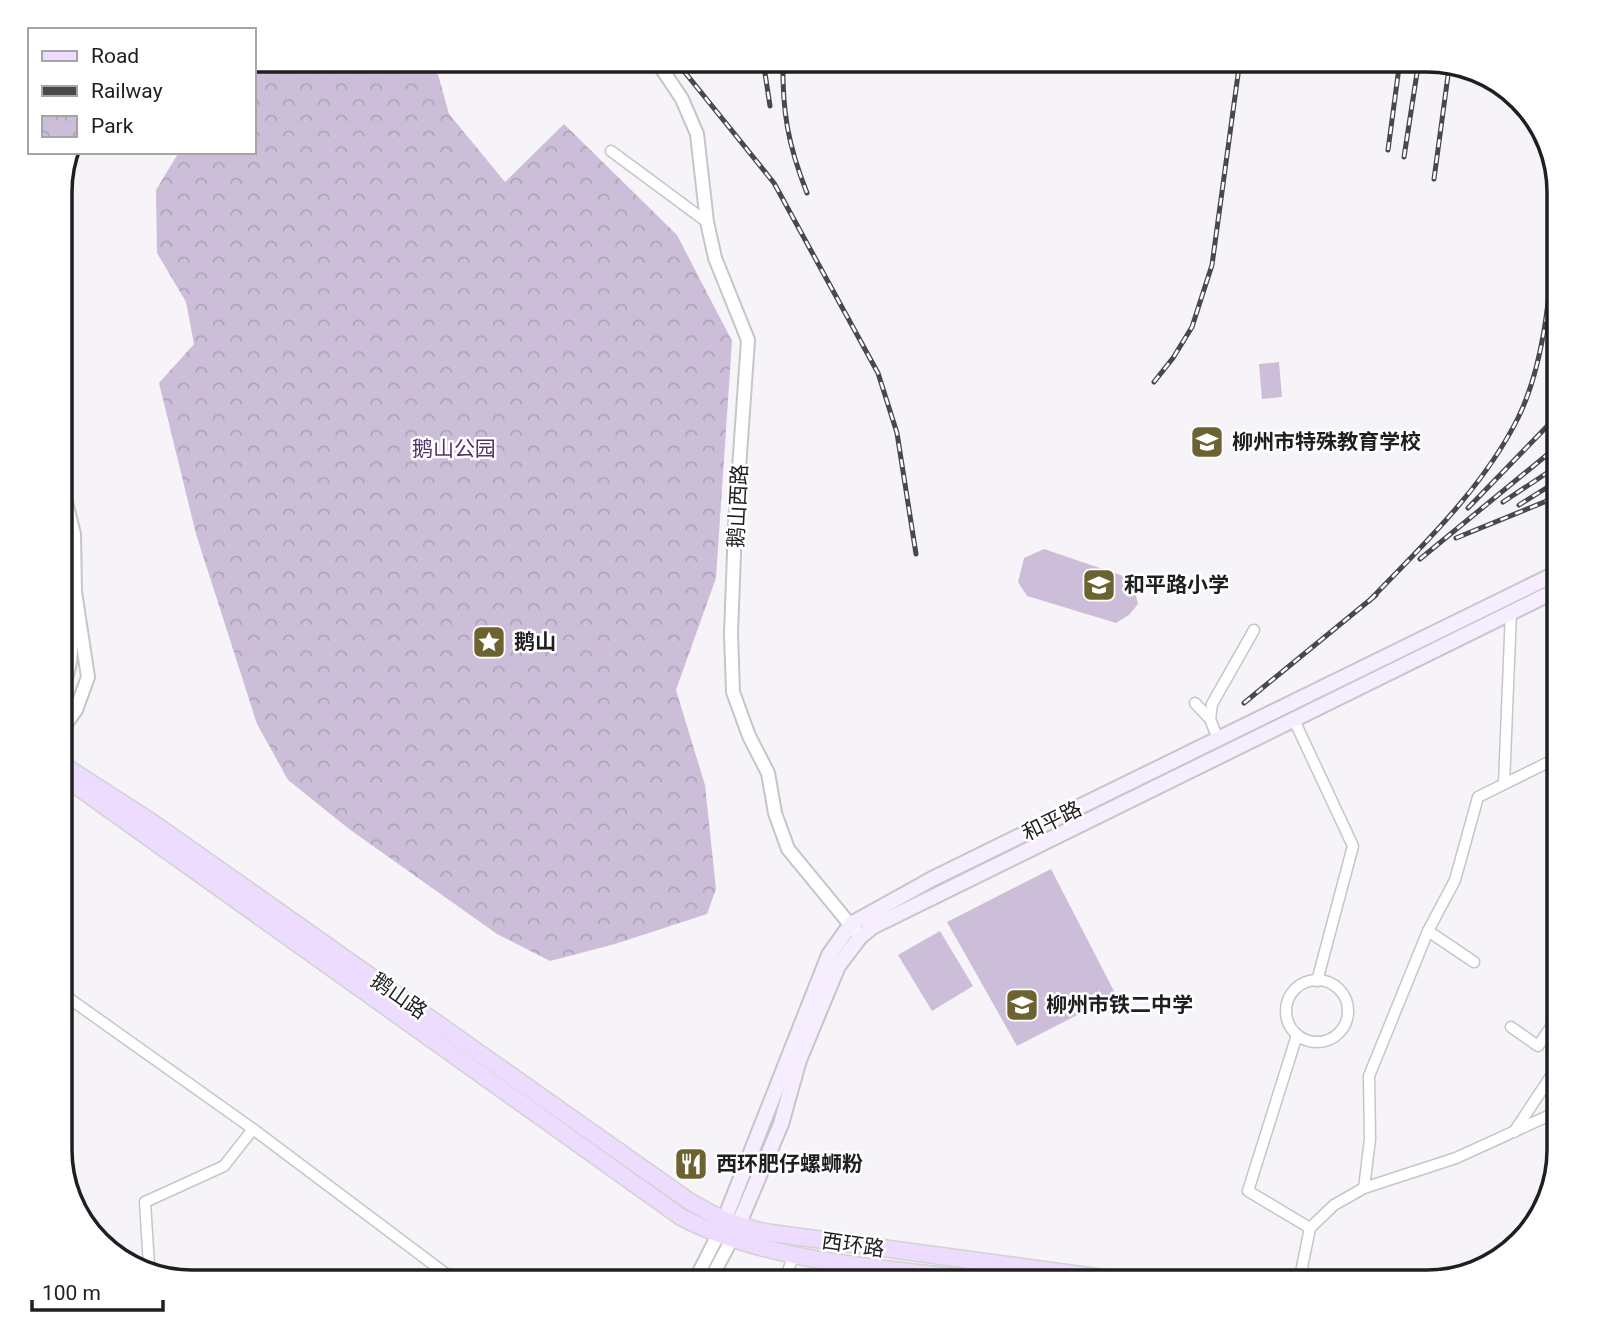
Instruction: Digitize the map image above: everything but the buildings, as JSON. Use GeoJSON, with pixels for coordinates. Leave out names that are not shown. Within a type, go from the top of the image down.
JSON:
{"type":"FeatureCollection","features":[{"type":"Feature","properties":{"kind":"main road","name":"和平路"},"geometry":{"type":"LineString","coordinates":[[729,1230],[788,1104],[799,1060],[838,966],[867,913],[1547,578]]}},
{"type":"Feature","properties":{"kind":"main road","name":"和平路"},"geometry":{"type":"LineString","coordinates":[[855,931],[872,927],[1547,595]]}},
{"type":"Feature","properties":{"kind":"main road","name":"鹅山路"},"geometry":{"type":"LineString","coordinates":[[72,771],[164,831],[729,1230]]}},
{"type":"Feature","properties":{"kind":"main road","name":"鹅山路"},"geometry":{"type":"LineString","coordinates":[[72,784],[681,1217],[729,1230]]}},
{"type":"Feature","properties":{"kind":"main road","name":"西环路"},"geometry":{"type":"LineString","coordinates":[[729,1230],[794,1254],[905,1270]]}},
{"type":"Feature","properties":{"kind":"main road","name":"西环路"},"geometry":{"type":"LineString","coordinates":[[729,1230],[1037,1270]]}},
{"type":"Feature","properties":{"kind":"street","name":"鹅山西路"},"geometry":{"type":"LineString","coordinates":[[664,72],[682,99],[697,134],[707,222],[715,258],[748,340],[731,634],[733,692],[749,736],[768,773],[775,813],[788,849],[855,931]]}},
{"type":"Feature","properties":{"kind":"street"},"geometry":{"type":"LineString","coordinates":[[611,151],[707,222]]}},
{"type":"Feature","properties":{"kind":"street"},"geometry":{"type":"LineString","coordinates":[[72,523],[75,534],[75,592],[88,677],[72,716]]}},
{"type":"Feature","properties":{"kind":"street"},"geometry":{"type":"LineString","coordinates":[[1504,784],[1511,612]]}},
{"type":"Feature","properties":{"kind":"street"},"geometry":{"type":"LineString","coordinates":[[1210,719],[1213,704],[1254,630]]}},
{"type":"Feature","properties":{"kind":"street"},"geometry":{"type":"LineString","coordinates":[[1195,703],[1210,719],[1218,739]]}},
{"type":"Feature","properties":{"kind":"street"},"geometry":{"type":"LineString","coordinates":[[1294,720],[1353,846],[1317,981]]}},
{"type":"Feature","properties":{"kind":"street"},"geometry":{"type":"LineString","coordinates":[[1364,1188],[1370,1139],[1369,1076],[1429,931],[1455,880],[1478,797],[1547,763]]}},
{"type":"Feature","properties":{"kind":"street"},"geometry":{"type":"LineString","coordinates":[[1429,931],[1474,962]]}},
{"type":"Feature","properties":{"kind":"street"},"geometry":{"type":"LineString","coordinates":[[1317,981],[1327,982],[1342,994],[1347,1003],[1346,1022],[1334,1037],[1326,1041],[1306,1040],[1297,1035],[1286,1016],[1290,996],[1297,988],[1317,981]]}},
{"type":"Feature","properties":{"kind":"street"},"geometry":{"type":"LineString","coordinates":[[72,1001],[253,1129],[441,1270]]}},
{"type":"Feature","properties":{"kind":"street"},"geometry":{"type":"LineString","coordinates":[[1511,1027],[1538,1046],[1547,1033]]}},
{"type":"Feature","properties":{"kind":"street"},"geometry":{"type":"LineString","coordinates":[[1297,1035],[1248,1191],[1310,1228]]}},
{"type":"Feature","properties":{"kind":"street"},"geometry":{"type":"LineString","coordinates":[[1514,1132],[1547,1082]]}},
{"type":"Feature","properties":{"kind":"street"},"geometry":{"type":"LineString","coordinates":[[1302,1270],[1310,1228],[1334,1205],[1364,1188],[1456,1158],[1547,1117]]}},
{"type":"Feature","properties":{"kind":"street"},"geometry":{"type":"LineString","coordinates":[[149,1262],[145,1202],[224,1166],[253,1129]]}},
{"type":"Feature","properties":{"kind":"street"},"geometry":{"type":"LineString","coordinates":[[703,1270],[729,1230]]}},
{"type":"Feature","properties":{"kind":"street"},"geometry":{"type":"LineString","coordinates":[[714,1270],[729,1230]]}},
{"type":"Feature","properties":{"kind":"street"},"geometry":{"type":"LineString","coordinates":[[788,1270],[794,1254]]}},
{"type":"Feature","properties":{"kind":"green space","name":"鹅山公园"},"geometry":{"type":"Polygon","coordinates":[[[256,72],[437,72],[449,114],[505,182],[564,124],[677,235],[732,341],[716,578],[676,690],[705,785],[716,889],[707,914],[615,944],[550,961],[497,934],[349,829],[288,780],[257,724],[196,534],[159,383],[194,344],[186,302],[157,253],[156,190],[178,154],[256,154],[256,72]]]}},
{"type":"Feature","properties":{"kind":"green space"},"geometry":{"type":"Polygon","coordinates":[[[1279,362],[1282,397],[1262,399],[1259,364],[1279,362]]]}},
{"type":"Feature","properties":{"kind":"green space"},"geometry":{"type":"Polygon","coordinates":[[[1044,549],[1132,579],[1138,604],[1129,615],[1116,623],[1027,596],[1018,582],[1024,558],[1044,549]]]}},
{"type":"Feature","properties":{"kind":"green space"},"geometry":{"type":"Polygon","coordinates":[[[1051,869],[1116,995],[1017,1046],[947,922],[1051,869]]]}},
{"type":"Feature","properties":{"kind":"green space"},"geometry":{"type":"Polygon","coordinates":[[[940,931],[973,986],[932,1011],[898,955],[940,931]]]}},
{"type":"Feature","properties":{"kind":"tunnel"},"geometry":{"type":"LineString","coordinates":[[72,582],[74,589]]}},
{"type":"Feature","properties":{"kind":"railway"},"geometry":{"type":"LineString","coordinates":[[685,72],[774,183],[878,373],[897,433],[916,554]]}},
{"type":"Feature","properties":{"kind":"railway"},"geometry":{"type":"LineString","coordinates":[[765,72],[770,106]]}},
{"type":"Feature","properties":{"kind":"railway"},"geometry":{"type":"LineString","coordinates":[[783,72],[788,128],[807,193]]}},
{"type":"Feature","properties":{"kind":"railway"},"geometry":{"type":"LineString","coordinates":[[1154,382],[1192,327],[1212,265],[1238,72]]}},
{"type":"Feature","properties":{"kind":"railway"},"geometry":{"type":"LineString","coordinates":[[1388,150],[1398,72]]}},
{"type":"Feature","properties":{"kind":"railway"},"geometry":{"type":"LineString","coordinates":[[1404,157],[1417,72]]}},
{"type":"Feature","properties":{"kind":"railway"},"geometry":{"type":"LineString","coordinates":[[1434,179],[1448,74]]}},
{"type":"Feature","properties":{"kind":"railway"},"geometry":{"type":"LineString","coordinates":[[1370,600],[1470,492],[1504,444],[1528,393],[1547,310]]}},
{"type":"Feature","properties":{"kind":"railway"},"geometry":{"type":"LineString","coordinates":[[1468,508],[1547,426]]}},
{"type":"Feature","properties":{"kind":"railway"},"geometry":{"type":"LineString","coordinates":[[1420,559],[1547,455]]}},
{"type":"Feature","properties":{"kind":"railway"},"geometry":{"type":"LineString","coordinates":[[1503,502],[1547,473]]}},
{"type":"Feature","properties":{"kind":"railway"},"geometry":{"type":"LineString","coordinates":[[1519,505],[1547,488]]}},
{"type":"Feature","properties":{"kind":"railway"},"geometry":{"type":"LineString","coordinates":[[1456,538],[1547,501]]}},
{"type":"Feature","properties":{"kind":"railway"},"geometry":{"type":"LineString","coordinates":[[1244,703],[1376,595]]}},
{"type":"Feature","properties":{"kind":"place","name":"柳州市特殊教育学校"},"geometry":{"type":"Point","coordinates":[1207,442]}},
{"type":"Feature","properties":{"kind":"place","name":"和平路小学"},"geometry":{"type":"Point","coordinates":[1099,585]}},
{"type":"Feature","properties":{"kind":"place","name":"鹅山"},"geometry":{"type":"Point","coordinates":[489,642]}},
{"type":"Feature","properties":{"kind":"place","name":"柳州市铁二中学"},"geometry":{"type":"Point","coordinates":[1022,1005]}},
{"type":"Feature","properties":{"kind":"place","name":"西环肥仔螺蛳粉"},"geometry":{"type":"Point","coordinates":[691,1164]}}]}
